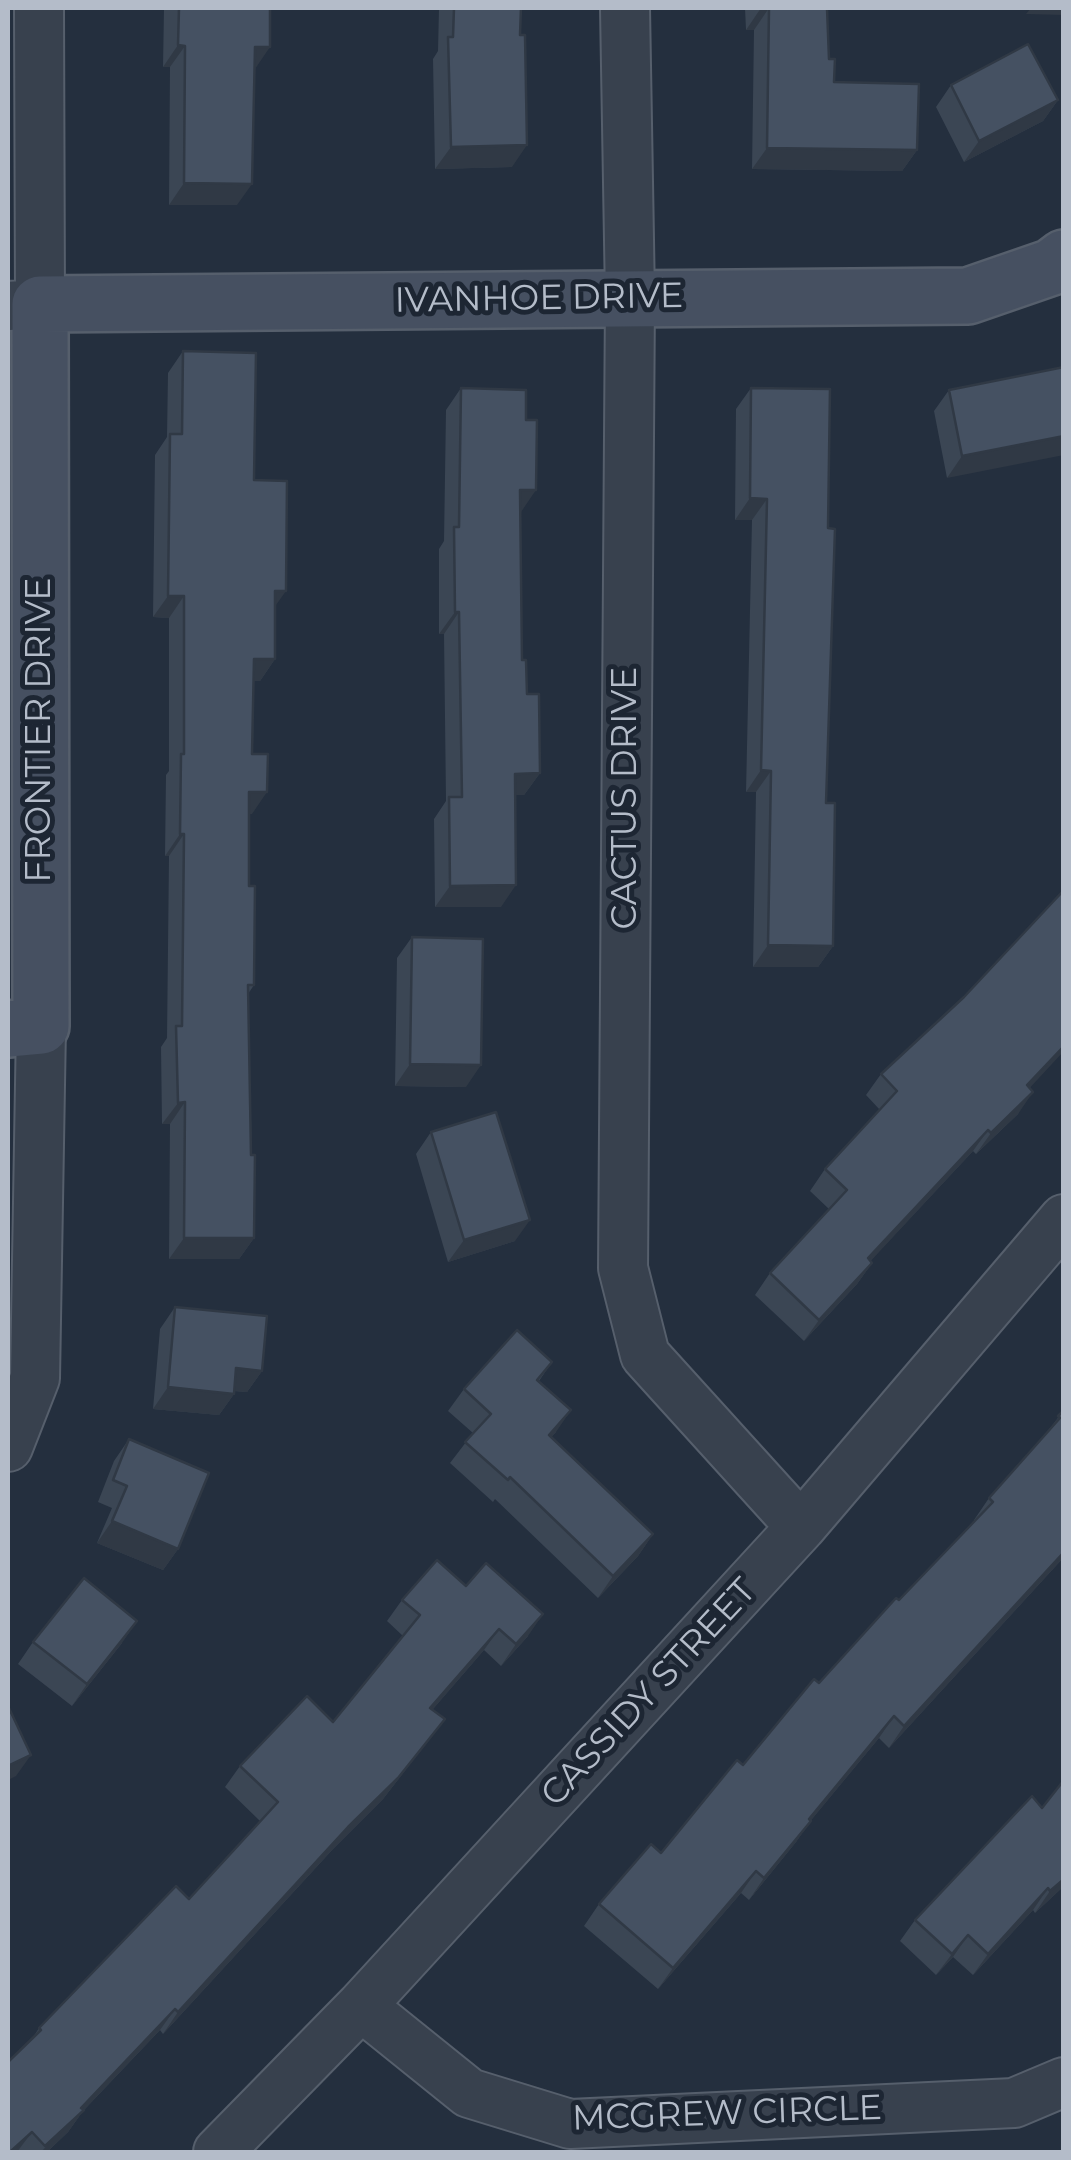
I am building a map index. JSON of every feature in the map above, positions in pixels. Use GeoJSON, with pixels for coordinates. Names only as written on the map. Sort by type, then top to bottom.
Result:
{"type":"FeatureCollection","features":[{"type":"Feature","properties":{"kind":"street","name":"FRONTIER DRIVE"},"geometry":{"type":"LineString","coordinates":[[8,1447],[35,1378],[24,1027],[24,305],[39,8]]}},
{"type":"Feature","properties":{"kind":"street","name":"CACTUS DRIVE"},"geometry":{"type":"LineString","coordinates":[[625,8],[630,298],[622,1268],[646,1355],[801,1527]]}},
{"type":"Feature","properties":{"kind":"street","name":"IVANHOE DRIVE"},"geometry":{"type":"LineString","coordinates":[[24,305],[968,296],[1052,267],[1064,258]]}},
{"type":"Feature","properties":{"kind":"street","name":"CASSIDY STREET"},"geometry":{"type":"LineString","coordinates":[[218,2152],[361,2006],[801,1527],[1064,1219]]}},
{"type":"Feature","properties":{"kind":"street","name":"MCGREW CIRCLE"},"geometry":{"type":"LineString","coordinates":[[361,2006],[469,2093],[570,2124],[1014,2103],[1064,2082]]}},
{"type":"Feature","properties":{"kind":"building"},"geometry":{"type":"Polygon","coordinates":[[[179,8],[270,8],[270,47],[255,47],[252,184],[184,183],[185,46],[178,45],[179,8]]]}},
{"type":"Feature","properties":{"kind":"building"},"geometry":{"type":"Polygon","coordinates":[[[454,8],[521,8],[527,145],[451,147],[448,37],[453,37],[454,8]]]}},
{"type":"Feature","properties":{"kind":"building"},"geometry":{"type":"Polygon","coordinates":[[[769,8],[827,8],[829,59],[835,59],[834,82],[919,84],[917,150],[767,148],[769,8]]]}},
{"type":"Feature","properties":{"kind":"building"},"geometry":{"type":"Polygon","coordinates":[[[1028,44],[1058,100],[979,141],[951,85],[1028,44]]]}},
{"type":"Feature","properties":{"kind":"building"},"geometry":{"type":"Polygon","coordinates":[[[183,351],[256,353],[254,480],[287,481],[286,591],[275,591],[275,659],[254,659],[252,754],[268,754],[267,792],[249,792],[249,886],[255,886],[254,985],[248,985],[254,1238],[184,1238],[185,1102],[178,1103],[176,1026],[182,1026],[184,596],[168,596],[170,434],[182,434],[183,351]]]}},
{"type":"Feature","properties":{"kind":"building"},"geometry":{"type":"Polygon","coordinates":[[[1064,367],[1064,436],[962,456],[949,390],[1064,367]]]}},
{"type":"Feature","properties":{"kind":"building"},"geometry":{"type":"Polygon","coordinates":[[[461,388],[526,390],[526,420],[537,420],[536,490],[520,490],[522,660],[526,660],[527,694],[539,694],[540,773],[515,774],[516,885],[450,886],[449,797],[462,797],[454,527],[459,527],[461,388]]]}},
{"type":"Feature","properties":{"kind":"building"},"geometry":{"type":"Polygon","coordinates":[[[751,388],[830,389],[828,528],[835,529],[826,803],[835,803],[833,946],[768,945],[771,771],[761,770],[767,499],[750,498],[751,388]]]}},
{"type":"Feature","properties":{"kind":"building"},"geometry":{"type":"Polygon","coordinates":[[[1064,890],[1064,1046],[1027,1085],[1033,1092],[991,1133],[988,1130],[868,1258],[872,1263],[819,1320],[770,1273],[847,1190],[825,1169],[897,1091],[881,1074],[964,997],[1064,890]]]}},
{"type":"Feature","properties":{"kind":"building"},"geometry":{"type":"Polygon","coordinates":[[[412,937],[483,939],[481,1065],[410,1064],[412,937]]]}},
{"type":"Feature","properties":{"kind":"building"},"geometry":{"type":"Polygon","coordinates":[[[496,1112],[530,1220],[464,1240],[431,1132],[496,1112]]]}},
{"type":"Feature","properties":{"kind":"building"},"geometry":{"type":"Polygon","coordinates":[[[175,1307],[267,1316],[262,1371],[236,1368],[234,1394],[168,1387],[175,1307]]]}},
{"type":"Feature","properties":{"kind":"building"},"geometry":{"type":"Polygon","coordinates":[[[517,1330],[552,1362],[537,1380],[571,1410],[549,1435],[653,1534],[613,1576],[510,1477],[508,1480],[465,1442],[491,1414],[464,1389],[517,1330]]]}},
{"type":"Feature","properties":{"kind":"building"},"geometry":{"type":"Polygon","coordinates":[[[1064,1410],[1064,1552],[904,1726],[894,1716],[764,1878],[756,1871],[673,1968],[599,1904],[651,1844],[661,1853],[737,1760],[743,1765],[814,1679],[819,1683],[896,1598],[899,1600],[993,1502],[989,1498],[1064,1410]]]}},
{"type":"Feature","properties":{"kind":"building"},"geometry":{"type":"Polygon","coordinates":[[[129,1439],[209,1473],[178,1549],[112,1521],[127,1486],[113,1480],[129,1439]]]}},
{"type":"Feature","properties":{"kind":"building"},"geometry":{"type":"Polygon","coordinates":[[[437,1560],[466,1586],[486,1563],[543,1614],[516,1644],[499,1629],[430,1708],[445,1719],[398,1778],[178,2012],[175,2009],[81,2108],[84,2110],[45,2146],[32,2132],[8,2152],[8,2062],[176,1886],[189,1899],[278,1802],[240,1766],[307,1696],[333,1722],[420,1615],[402,1600],[437,1560]]]}},
{"type":"Feature","properties":{"kind":"building"},"geometry":{"type":"Polygon","coordinates":[[[84,1578],[137,1621],[87,1684],[33,1642],[84,1578]]]}},
{"type":"Feature","properties":{"kind":"building"},"geometry":{"type":"Polygon","coordinates":[[[8,1706],[31,1755],[8,1766],[8,1706]]]}},
{"type":"Feature","properties":{"kind":"building"},"geometry":{"type":"Polygon","coordinates":[[[1064,1780],[1064,1879],[1050,1891],[1048,1888],[988,1954],[968,1935],[952,1954],[915,1920],[1032,1796],[1042,1808],[1064,1780]]]}}]}
